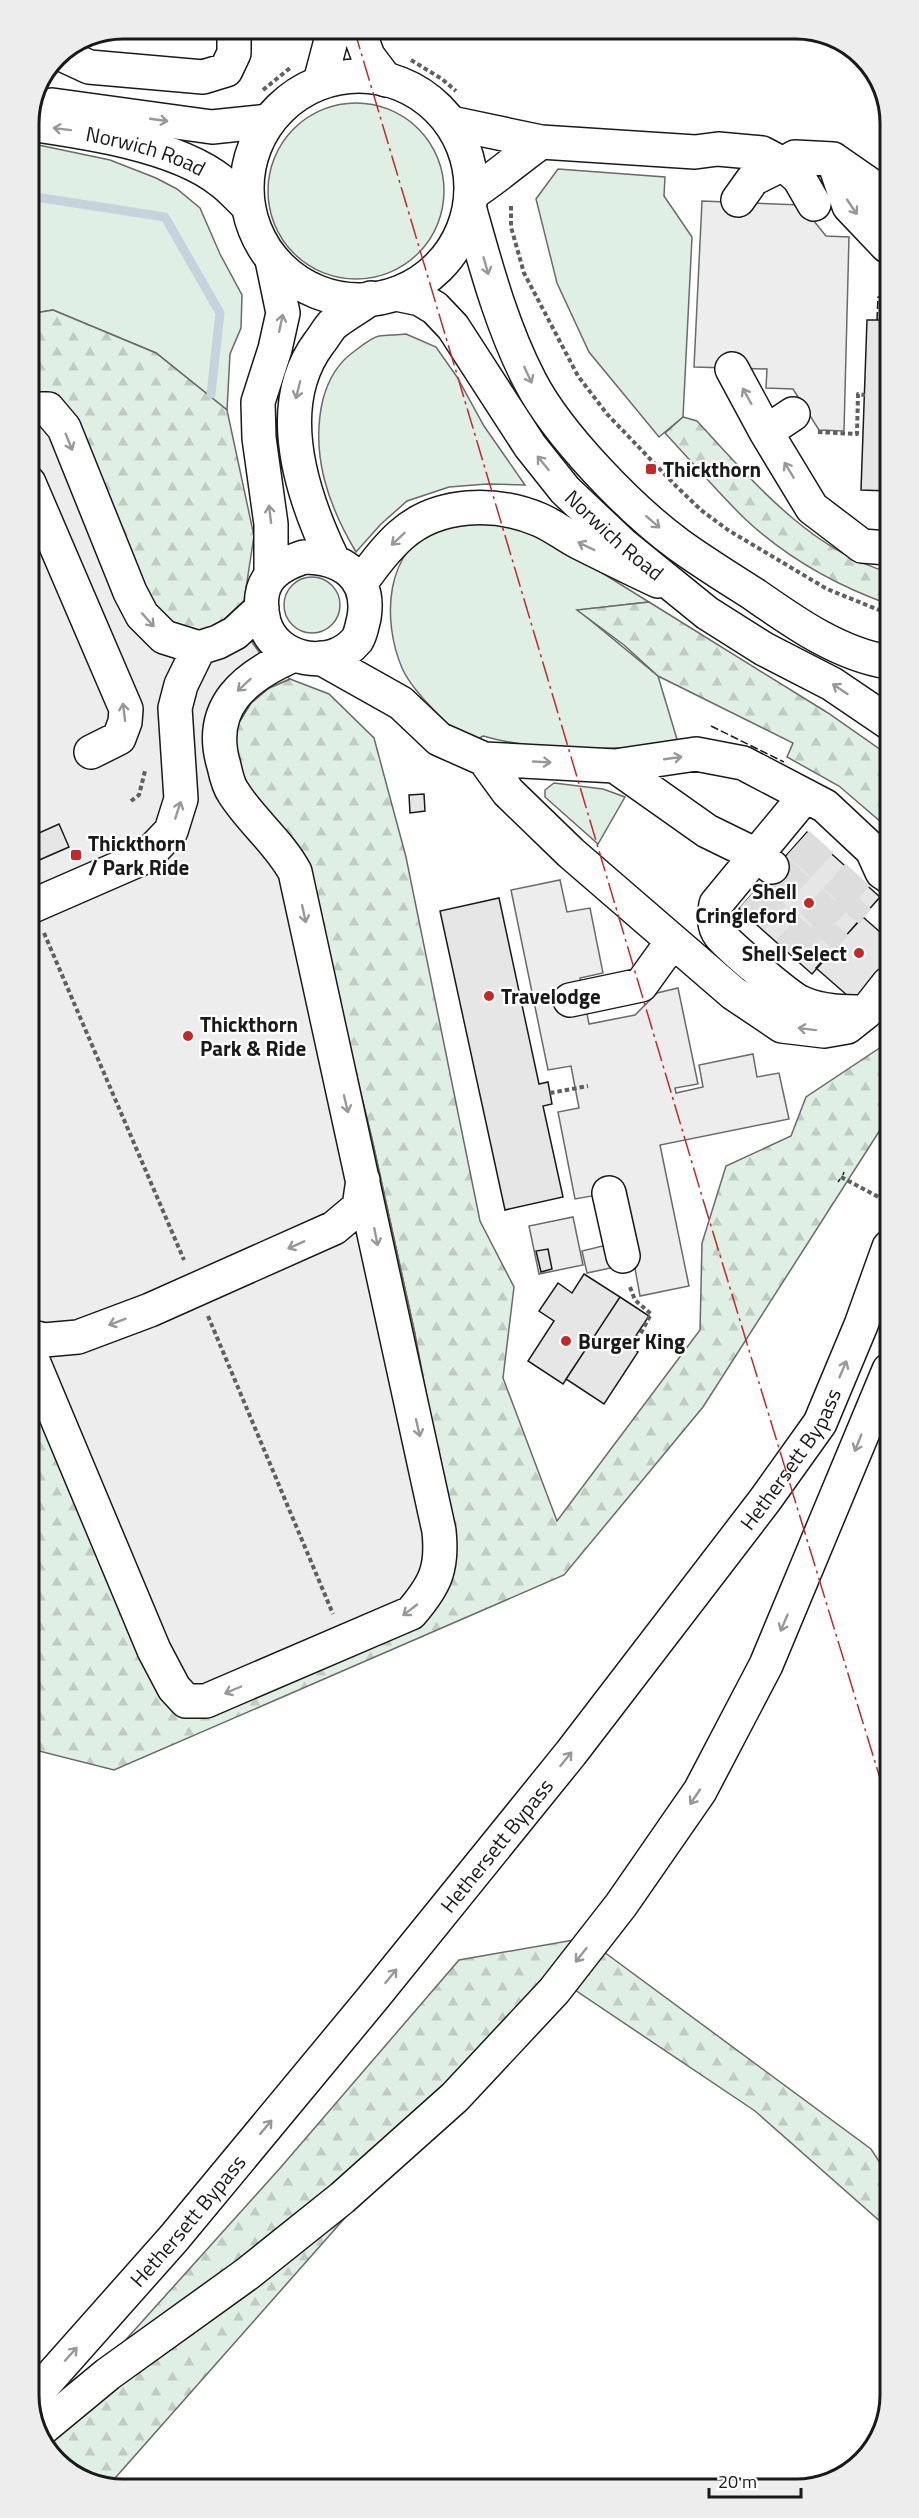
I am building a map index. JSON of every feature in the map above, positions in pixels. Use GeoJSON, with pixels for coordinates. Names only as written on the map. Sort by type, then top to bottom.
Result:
{"type":"FeatureCollection","features":[{"type":"Feature","properties":{"kind":"main road"},"geometry":{"type":"LineString","coordinates":[[70,58],[89,67],[203,77],[226,70],[234,53],[234,39]]}},
{"type":"Feature","properties":{"kind":"main road"},"geometry":{"type":"LineString","coordinates":[[320,82],[331,39]]}},
{"type":"Feature","properties":{"kind":"main road"},"geometry":{"type":"LineString","coordinates":[[362,39],[368,56],[395,69]]}},
{"type":"Feature","properties":{"kind":"main road","name":"Norwich Road"},"geometry":{"type":"LineString","coordinates":[[880,660],[848,650],[822,638],[678,544],[620,492],[566,435],[526,371],[492,289],[471,202],[467,155],[455,108],[418,93],[395,69],[320,82],[291,96],[269,121],[260,136],[250,163],[248,206],[258,236],[272,260],[297,283],[331,297],[384,296],[420,299],[435,308],[453,327],[530,446],[565,490],[622,544],[707,613],[764,649],[832,684],[880,717]]}},
{"type":"Feature","properties":{"kind":"main road","name":"Norwich Road"},"geometry":{"type":"LineString","coordinates":[[41,104],[212,127],[269,121]]}},
{"type":"Feature","properties":{"kind":"main road"},"geometry":{"type":"LineString","coordinates":[[455,108],[541,142],[695,152],[718,149],[762,153],[783,164],[799,178],[814,204]]}},
{"type":"Feature","properties":{"kind":"main road","name":"Norwich Road"},"geometry":{"type":"LineString","coordinates":[[39,125],[89,132],[149,148],[199,167],[221,181],[248,206]]}},
{"type":"Feature","properties":{"kind":"main road"},"geometry":{"type":"LineString","coordinates":[[471,202],[511,162],[541,142]]}},
{"type":"Feature","properties":{"kind":"main road"},"geometry":{"type":"LineString","coordinates":[[695,152],[723,164],[734,177],[738,200],[753,179],[795,157],[833,159],[872,186],[880,197]]}},
{"type":"Feature","properties":{"kind":"main road"},"geometry":{"type":"LineString","coordinates":[[833,159],[849,206],[880,239]]}},
{"type":"Feature","properties":{"kind":"main road","name":"Norwich Road"},"geometry":{"type":"LineString","coordinates":[[384,296],[424,282],[443,266],[458,239],[471,202]]}},
{"type":"Feature","properties":{"kind":"main road"},"geometry":{"type":"LineString","coordinates":[[271,573],[271,524],[259,438],[258,402],[275,349],[283,314],[272,260]]}},
{"type":"Feature","properties":{"kind":"main road"},"geometry":{"type":"LineString","coordinates":[[333,560],[318,528],[305,485],[294,434],[296,392],[310,355],[332,325],[384,296]]}},
{"type":"Feature","properties":{"kind":"main road"},"geometry":{"type":"LineString","coordinates":[[732,369],[790,423],[812,508],[862,546],[880,547]]}},
{"type":"Feature","properties":{"kind":"main road"},"geometry":{"type":"LineString","coordinates":[[39,409],[48,409],[64,428],[130,592],[142,615],[164,637],[199,648],[235,633],[262,608]]}},
{"type":"Feature","properties":{"kind":"main road"},"geometry":{"type":"LineString","coordinates":[[39,506],[126,709],[125,722],[119,738],[92,752]]}},
{"type":"Feature","properties":{"kind":"main road"},"geometry":{"type":"LineString","coordinates":[[360,584],[401,535],[421,520],[449,511],[504,507],[541,520],[577,542],[676,590]]}},
{"type":"Feature","properties":{"kind":"main road"},"geometry":{"type":"LineString","coordinates":[[39,1375],[154,1650],[174,1688],[186,1701],[206,1701],[411,1613],[431,1590],[441,1554],[426,1464],[295,872],[286,855],[256,823],[231,790],[221,755],[220,728],[226,708],[241,686],[269,666],[308,657],[336,654],[350,647],[359,638],[365,608],[364,594],[350,571],[333,560],[304,557],[286,562],[271,573],[264,585],[262,608],[270,637],[280,648],[308,657],[401,703]]}},
{"type":"Feature","properties":{"kind":"main road"},"geometry":{"type":"LineString","coordinates":[[363,621],[375,662],[401,703],[439,739],[484,759],[615,766],[696,754],[743,763],[800,801],[853,862],[879,878]]}},
{"type":"Feature","properties":{"kind":"main road"},"geometry":{"type":"LineString","coordinates":[[39,903],[147,856],[171,831],[181,799],[175,708],[181,685],[199,648]]}},
{"type":"Feature","properties":{"kind":"main road"},"geometry":{"type":"LineString","coordinates":[[484,759],[508,792],[570,853],[733,993],[782,1026],[824,1031],[847,1027],[866,1011],[880,994]]}},
{"type":"Feature","properties":{"kind":"main road"},"geometry":{"type":"LineString","coordinates":[[615,766],[707,831],[765,863]]}},
{"type":"Feature","properties":{"kind":"main road"},"geometry":{"type":"LineString","coordinates":[[800,801],[765,863],[716,904],[714,919],[719,934],[785,992],[802,1003],[843,1012],[866,1011]]}},
{"type":"Feature","properties":{"kind":"main road"},"geometry":{"type":"LineString","coordinates":[[707,831],[765,863]]}},
{"type":"Feature","properties":{"kind":"main road"},"geometry":{"type":"LineString","coordinates":[[570,1000],[641,985],[672,942]]}},
{"type":"Feature","properties":{"kind":"main road"},"geometry":{"type":"LineString","coordinates":[[39,1339],[78,1337],[197,1289],[334,1228],[359,1207],[363,1180]]}},
{"type":"Feature","properties":{"kind":"main road"},"geometry":{"type":"LineString","coordinates":[[609,1193],[623,1256]]}},
{"type":"Feature","properties":{"kind":"main road","name":"Hethersett Bypass"},"geometry":{"type":"LineString","coordinates":[[39,2390],[174,2238],[372,1999],[572,1753],[765,1500],[820,1423],[861,1325],[880,1272]]}},
{"type":"Feature","properties":{"kind":"main road"},"geometry":{"type":"LineString","coordinates":[[45,2426],[108,2374],[248,2274],[342,2198],[455,2097],[554,1990],[621,1905],[700,1791],[766,1665],[880,1392]]}},
{"type":"Feature","properties":{"kind":"path"},"geometry":{"type":"LineString","coordinates":[[395,69],[415,61],[442,79],[455,108]]}},
{"type":"Feature","properties":{"kind":"path"},"geometry":{"type":"LineString","coordinates":[[512,198],[511,227],[525,273],[578,376],[607,414],[701,510],[728,530],[827,590],[880,610]]}},
{"type":"Feature","properties":{"kind":"path"},"geometry":{"type":"LineString","coordinates":[[790,423],[818,432],[857,434],[858,394],[865,395]]}},
{"type":"Feature","properties":{"kind":"path"},"geometry":{"type":"LineString","coordinates":[[39,924],[197,1289],[334,1614]]}},
{"type":"Feature","properties":{"kind":"path"},"geometry":{"type":"LineString","coordinates":[[550,1093],[588,1086]]}},
{"type":"Feature","properties":{"kind":"path"},"geometry":{"type":"LineString","coordinates":[[841,1177],[880,1198]]}},
{"type":"Feature","properties":{"kind":"path"},"geometry":{"type":"LineString","coordinates":[[623,1256],[627,1279],[635,1300],[651,1314],[642,1334],[636,1342],[633,1340]]}},
{"type":"Feature","properties":{"kind":"green space"},"geometry":{"type":"Polygon","coordinates":[[[356,103],[390,110],[405,118],[418,129],[429,142],[437,157],[444,191],[437,225],[429,240],[418,253],[405,264],[390,272],[356,279],[322,272],[307,264],[294,253],[283,240],[275,225],[268,191],[275,157],[283,142],[294,129],[307,118],[322,110],[356,103]]]}},
{"type":"Feature","properties":{"kind":"green space"},"geometry":{"type":"Polygon","coordinates":[[[39,145],[110,160],[177,189],[200,208],[220,254],[242,295],[241,328],[230,354],[227,410],[156,353],[53,310],[39,312],[39,145]]]}},
{"type":"Feature","properties":{"kind":"green space"},"geometry":{"type":"Polygon","coordinates":[[[558,169],[665,177],[664,196],[692,237],[683,417],[659,437],[589,352],[557,283],[536,199],[558,169]]]}},
{"type":"Feature","properties":{"kind":"green space"},"geometry":{"type":"Polygon","coordinates":[[[53,310],[156,353],[227,410],[254,536],[244,601],[218,625],[199,632],[163,621],[39,411],[39,312],[53,310]]]}},
{"type":"Feature","properties":{"kind":"green space"},"geometry":{"type":"Polygon","coordinates":[[[406,334],[436,347],[457,377],[484,426],[525,485],[487,484],[449,487],[407,501],[381,524],[356,552],[337,516],[324,478],[319,440],[323,399],[333,374],[352,353],[376,337],[406,334]]]}},
{"type":"Feature","properties":{"kind":"green space"},"geometry":{"type":"Polygon","coordinates":[[[683,417],[697,421],[760,488],[807,530],[859,562],[880,569],[880,601],[811,568],[759,531],[713,486],[665,433],[683,417]]]}},
{"type":"Feature","properties":{"kind":"green space"},"geometry":{"type":"Polygon","coordinates":[[[489,518],[549,540],[649,602],[578,610],[658,676],[679,746],[556,748],[507,742],[483,736],[469,744],[414,688],[402,668],[392,629],[390,609],[392,588],[398,569],[407,552],[421,538],[445,526],[489,518]]]}},
{"type":"Feature","properties":{"kind":"green space"},"geometry":{"type":"Polygon","coordinates":[[[312,577],[323,579],[332,585],[338,594],[340,605],[338,616],[332,625],[323,631],[312,633],[301,631],[292,625],[286,616],[284,605],[286,594],[292,585],[301,579],[312,577]]]}},
{"type":"Feature","properties":{"kind":"green space"},"geometry":{"type":"Polygon","coordinates":[[[649,602],[828,713],[880,749],[880,821],[839,786],[787,757],[793,743],[658,676],[624,645],[577,610],[649,602]]]}},
{"type":"Feature","properties":{"kind":"green space"},"geometry":{"type":"Polygon","coordinates":[[[290,679],[329,694],[374,738],[406,857],[480,1221],[514,1287],[503,1378],[557,1521],[700,1330],[702,1243],[726,1166],[791,1136],[806,1097],[880,1048],[880,1130],[703,1407],[564,1575],[114,1770],[39,1751],[39,1389],[415,1334],[372,1139],[322,932],[270,817],[253,797],[238,771],[233,749],[238,724],[251,703],[269,688],[290,679]]]}},
{"type":"Feature","properties":{"kind":"green space"},"geometry":{"type":"Polygon","coordinates":[[[554,783],[603,789],[625,797],[598,844],[545,797],[545,790],[554,783]]]}},
{"type":"Feature","properties":{"kind":"green space"},"geometry":{"type":"Polygon","coordinates":[[[585,1938],[871,2149],[880,2163],[880,2221],[755,2111],[557,1978],[115,2478],[91,2473],[76,2465],[53,2442],[46,2428],[281,2167],[459,1960],[585,1938]]]}},
{"type":"Feature","properties":{"kind":"shaded area"},"geometry":{"type":"Polygon","coordinates":[[[702,201],[801,205],[826,236],[849,237],[844,431],[819,430],[793,389],[766,388],[767,369],[694,367],[702,201]]]}},
{"type":"Feature","properties":{"kind":"shaded area","name":"Thickthorn Park & Ride"},"geometry":{"type":"Polygon","coordinates":[[[39,411],[163,621],[199,632],[218,625],[244,601],[244,621],[248,637],[265,660],[290,679],[269,688],[251,703],[238,724],[233,749],[239,771],[253,797],[290,835],[301,857],[372,1139],[415,1334],[452,1530],[448,1584],[198,1715],[39,1407],[39,411]]]}},
{"type":"Feature","properties":{"kind":"shaded area"},"geometry":{"type":"Polygon","coordinates":[[[560,880],[567,912],[590,908],[603,973],[580,978],[589,1024],[635,1015],[657,993],[678,988],[698,1084],[675,1088],[676,1093],[703,1087],[699,1065],[753,1054],[757,1077],[779,1073],[789,1119],[660,1145],[689,1286],[640,1296],[634,1263],[587,1273],[582,1251],[607,1245],[597,1195],[575,1199],[558,1112],[579,1108],[571,1066],[548,1070],[511,890],[560,880]]]}},
{"type":"Feature","properties":{"kind":"shaded area"},"geometry":{"type":"Polygon","coordinates":[[[573,1217],[583,1265],[539,1274],[529,1226],[573,1217]]]}},
{"type":"Feature","properties":{"kind":"building"},"geometry":{"type":"Polygon","coordinates":[[[867,320],[880,320],[880,491],[861,490],[867,320]]]}},
{"type":"Feature","properties":{"kind":"building"},"geometry":{"type":"Polygon","coordinates":[[[424,794],[425,811],[410,813],[409,795],[424,794]]]}},
{"type":"Feature","properties":{"kind":"building"},"geometry":{"type":"Polygon","coordinates":[[[59,824],[69,847],[39,860],[39,833],[59,824]]]}},
{"type":"Feature","properties":{"kind":"building","name":"Shell Cringleford"},"geometry":{"type":"Polygon","coordinates":[[[807,832],[880,897],[812,974],[739,909],[807,832]]]}},
{"type":"Feature","properties":{"kind":"building","name":"Travelodge"},"geometry":{"type":"Polygon","coordinates":[[[499,898],[539,1084],[548,1082],[552,1104],[543,1106],[563,1197],[505,1210],[440,911],[499,898]]]}},
{"type":"Feature","properties":{"kind":"building","name":"Shell Select"},"geometry":{"type":"Polygon","coordinates":[[[863,917],[880,932],[880,976],[856,1003],[816,968],[863,917]]]}},
{"type":"Feature","properties":{"kind":"building"},"geometry":{"type":"Polygon","coordinates":[[[548,1249],[552,1269],[541,1272],[536,1251],[548,1249]]]}},
{"type":"Feature","properties":{"kind":"building","name":"Burger King"},"geometry":{"type":"Polygon","coordinates":[[[584,1274],[620,1297],[563,1384],[528,1361],[554,1321],[539,1311],[558,1283],[572,1293],[584,1274]]]}},
{"type":"Feature","properties":{"kind":"building"},"geometry":{"type":"Polygon","coordinates":[[[620,1297],[649,1316],[629,1346],[638,1352],[604,1404],[566,1379],[620,1297]]]}},
{"type":"Feature","properties":{"kind":"waterway"},"geometry":{"type":"LineString","coordinates":[[39,198],[165,217],[220,313],[211,394]]}},
{"type":"Feature","properties":{"kind":"tunnel"},"geometry":{"type":"LineString","coordinates":[[798,843],[859,898],[868,887]]}},
{"type":"Feature","properties":{"kind":"tunnel"},"geometry":{"type":"LineString","coordinates":[[775,868],[836,924],[859,898]]}},
{"type":"Feature","properties":{"kind":"tunnel"},"geometry":{"type":"LineString","coordinates":[[751,895],[812,951],[836,924]]}},
{"type":"Feature","properties":{"kind":"fence"},"geometry":{"type":"LineString","coordinates":[[877,320],[878,297],[880,297]]}},
{"type":"Feature","properties":{"kind":"fence"},"geometry":{"type":"LineString","coordinates":[[711,726],[784,762]]}},
{"type":"Feature","properties":{"kind":"power"},"geometry":{"type":"LineString","coordinates":[[357,39],[704,1203],[880,1778]]}},
{"type":"Feature","properties":{"kind":"place","name":"Thickthorn"},"geometry":{"type":"Point","coordinates":[651,469]}},
{"type":"Feature","properties":{"kind":"place","name":"Thickthorn / Park Ride"},"geometry":{"type":"Point","coordinates":[76,855]}},
{"type":"Feature","properties":{"kind":"place","name":"Shell Cringleford"},"geometry":{"type":"Point","coordinates":[809,903]}},
{"type":"Feature","properties":{"kind":"place","name":"Shell Select"},"geometry":{"type":"Point","coordinates":[859,953]}},
{"type":"Feature","properties":{"kind":"place","name":"Travelodge"},"geometry":{"type":"Point","coordinates":[489,996]}},
{"type":"Feature","properties":{"kind":"place","name":"Thickthorn Park & Ride"},"geometry":{"type":"Point","coordinates":[188,1036]}},
{"type":"Feature","properties":{"kind":"place","name":"Burger King"},"geometry":{"type":"Point","coordinates":[566,1341]}}]}
